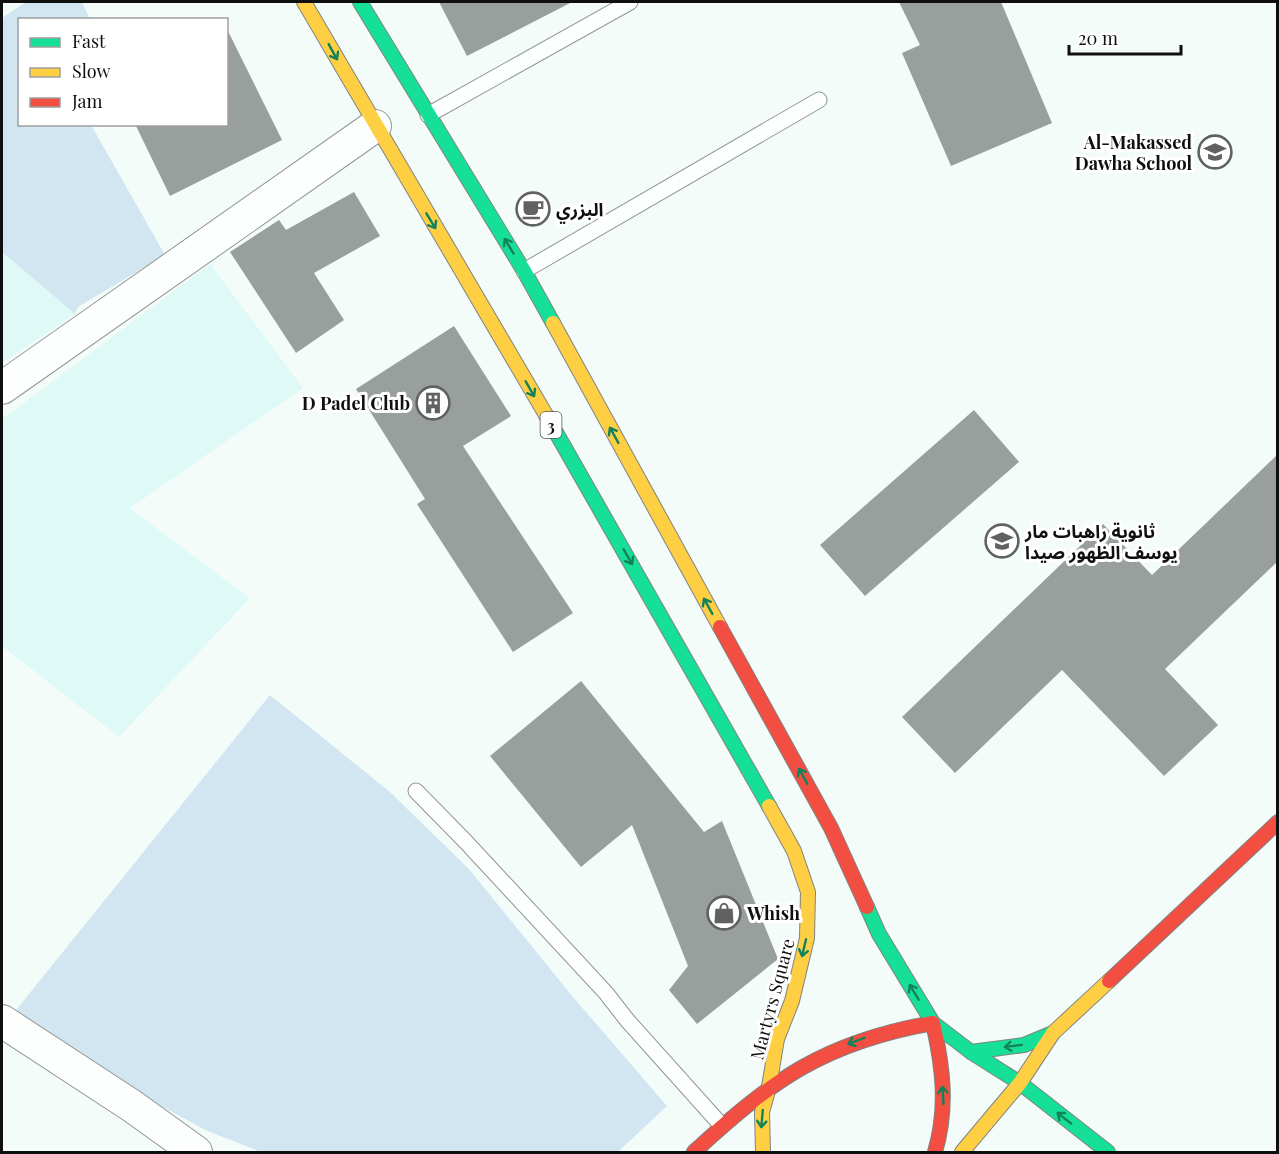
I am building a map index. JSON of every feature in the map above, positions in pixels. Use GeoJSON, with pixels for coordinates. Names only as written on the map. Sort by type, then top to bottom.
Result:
{"type":"FeatureCollection","features":[{"type":"Feature","properties":{"kind":"main road","name":"3"},"geometry":{"type":"LineString","coordinates":[[304,2],[375,126]]}},
{"type":"Feature","properties":{"kind":"main road"},"geometry":{"type":"LineString","coordinates":[[360,2],[524,270],[831,828],[879,934],[933,1023],[943,1063],[944,1105],[935,1152]]}},
{"type":"Feature","properties":{"kind":"main road","name":"Martyrs Square"},"geometry":{"type":"LineString","coordinates":[[375,126],[643,583],[794,850],[808,892],[807,938],[792,1000],[777,1039],[769,1087],[762,1112],[763,1152]]}},
{"type":"Feature","properties":{"kind":"main road"},"geometry":{"type":"LineString","coordinates":[[962,1152],[1020,1083],[1053,1033],[1276,826]]}},
{"type":"Feature","properties":{"kind":"main road","name":"Martyrs Square"},"geometry":{"type":"LineString","coordinates":[[694,1152],[769,1087],[806,1063],[847,1044],[890,1031],[933,1023]]}},
{"type":"Feature","properties":{"kind":"main road"},"geometry":{"type":"LineString","coordinates":[[933,1023],[971,1052],[1020,1083],[1108,1152]]}},
{"type":"Feature","properties":{"kind":"main road"},"geometry":{"type":"LineString","coordinates":[[971,1052],[1024,1045],[1053,1033]]}},
{"type":"Feature","properties":{"kind":"street"},"geometry":{"type":"LineString","coordinates":[[2,388],[375,126]]}},
{"type":"Feature","properties":{"kind":"street"},"geometry":{"type":"LineString","coordinates":[[2,1021],[132,1106],[196,1152]]}},
{"type":"Feature","properties":{"kind":"lane"},"geometry":{"type":"LineString","coordinates":[[428,115],[630,2]]}},
{"type":"Feature","properties":{"kind":"lane"},"geometry":{"type":"LineString","coordinates":[[524,270],[819,100]]}},
{"type":"Feature","properties":{"kind":"lane"},"geometry":{"type":"LineString","coordinates":[[416,791],[606,993],[627,1020],[722,1126]]}},
{"type":"Feature","properties":{"kind":"shaded area"},"geometry":{"type":"Polygon","coordinates":[[[26,2],[82,2],[90,18],[18,18],[18,126],[92,126],[165,255],[78,307],[75,314],[2,252],[2,18],[26,2]]]}},
{"type":"Feature","properties":{"kind":"shaded area"},"geometry":{"type":"Polygon","coordinates":[[[2,252],[75,314],[2,363],[2,252]]]}},
{"type":"Feature","properties":{"kind":"shaded area"},"geometry":{"type":"Polygon","coordinates":[[[210,264],[303,388],[130,508],[250,598],[119,737],[2,646],[2,419],[210,264]]]}},
{"type":"Feature","properties":{"kind":"shaded area"},"geometry":{"type":"Polygon","coordinates":[[[270,695],[390,792],[469,869],[573,997],[667,1106],[618,1152],[261,1152],[205,1130],[134,1091],[16,1010],[270,695]]]}},
{"type":"Feature","properties":{"kind":"building"},"geometry":{"type":"Polygon","coordinates":[[[439,2],[572,2],[467,56],[439,2]]]}},
{"type":"Feature","properties":{"kind":"building"},"geometry":{"type":"Polygon","coordinates":[[[899,2],[1001,2],[1052,123],[951,166],[902,53],[920,45],[899,2]]]}},
{"type":"Feature","properties":{"kind":"building"},"geometry":{"type":"Polygon","coordinates":[[[228,31],[282,140],[170,196],[136,126],[228,126],[228,31]]]}},
{"type":"Feature","properties":{"kind":"building"},"geometry":{"type":"Polygon","coordinates":[[[354,192],[380,236],[314,273],[344,320],[296,353],[230,252],[279,220],[286,230],[354,192]]]}},
{"type":"Feature","properties":{"kind":"building"},"geometry":{"type":"Polygon","coordinates":[[[454,326],[511,416],[463,446],[573,613],[513,652],[417,504],[425,499],[356,389],[454,326]]]}},
{"type":"Feature","properties":{"kind":"building"},"geometry":{"type":"Polygon","coordinates":[[[974,410],[1019,462],[865,596],[820,545],[974,410]]]}},
{"type":"Feature","properties":{"kind":"building"},"geometry":{"type":"Polygon","coordinates":[[[1278,454],[1278,561],[1165,669],[1218,725],[1164,776],[1062,670],[955,773],[902,717],[1103,524],[1152,575],[1278,454]]]}},
{"type":"Feature","properties":{"kind":"building"},"geometry":{"type":"Polygon","coordinates":[[[581,681],[704,832],[722,821],[778,959],[697,1024],[669,990],[688,966],[632,825],[581,867],[490,756],[581,681]]]}},
{"type":"Feature","properties":{"kind":"traffic: fast"},"geometry":{"type":"LineString","coordinates":[[360,2],[524,271],[553,323]]}},
{"type":"Feature","properties":{"kind":"traffic: fast"},"geometry":{"type":"LineString","coordinates":[[546,415],[769,806]]}},
{"type":"Feature","properties":{"kind":"traffic: fast"},"geometry":{"type":"LineString","coordinates":[[867,907],[879,934],[933,1023],[971,1052],[1020,1083],[1108,1152]]}},
{"type":"Feature","properties":{"kind":"traffic: fast"},"geometry":{"type":"LineString","coordinates":[[971,1052],[1024,1045],[1053,1033]]}},
{"type":"Feature","properties":{"kind":"traffic: slow"},"geometry":{"type":"LineString","coordinates":[[304,2],[546,415]]}},
{"type":"Feature","properties":{"kind":"traffic: slow"},"geometry":{"type":"LineString","coordinates":[[553,323],[720,627]]}},
{"type":"Feature","properties":{"kind":"traffic: slow"},"geometry":{"type":"LineString","coordinates":[[763,1152],[762,1112],[769,1087],[777,1039],[792,1001],[807,938],[808,892],[794,851],[769,806]]}},
{"type":"Feature","properties":{"kind":"traffic: slow"},"geometry":{"type":"LineString","coordinates":[[962,1152],[1020,1083],[1053,1033],[1109,981]]}},
{"type":"Feature","properties":{"kind":"traffic: jam"},"geometry":{"type":"LineString","coordinates":[[720,627],[831,828],[867,907]]}},
{"type":"Feature","properties":{"kind":"traffic: jam"},"geometry":{"type":"LineString","coordinates":[[1109,981],[1278,822]]}},
{"type":"Feature","properties":{"kind":"traffic: jam"},"geometry":{"type":"LineString","coordinates":[[694,1152],[749,1104],[803,1067],[861,1041],[933,1023],[943,1088],[942,1119],[935,1152]]}},
{"type":"Feature","properties":{"kind":"place","name":"Al-Makassed Dawha School"},"geometry":{"type":"Point","coordinates":[1215,152]}},
{"type":"Feature","properties":{"kind":"place","name":"البزري"},"geometry":{"type":"Point","coordinates":[533,209]}},
{"type":"Feature","properties":{"kind":"place","name":"D Padel Club"},"geometry":{"type":"Point","coordinates":[433,403]}},
{"type":"Feature","properties":{"kind":"place","name":"ثانوية راهبات مار يوسف الظهور صيدا"},"geometry":{"type":"Point","coordinates":[1002,541]}},
{"type":"Feature","properties":{"kind":"place","name":"Whish"},"geometry":{"type":"Point","coordinates":[724,913]}}]}
